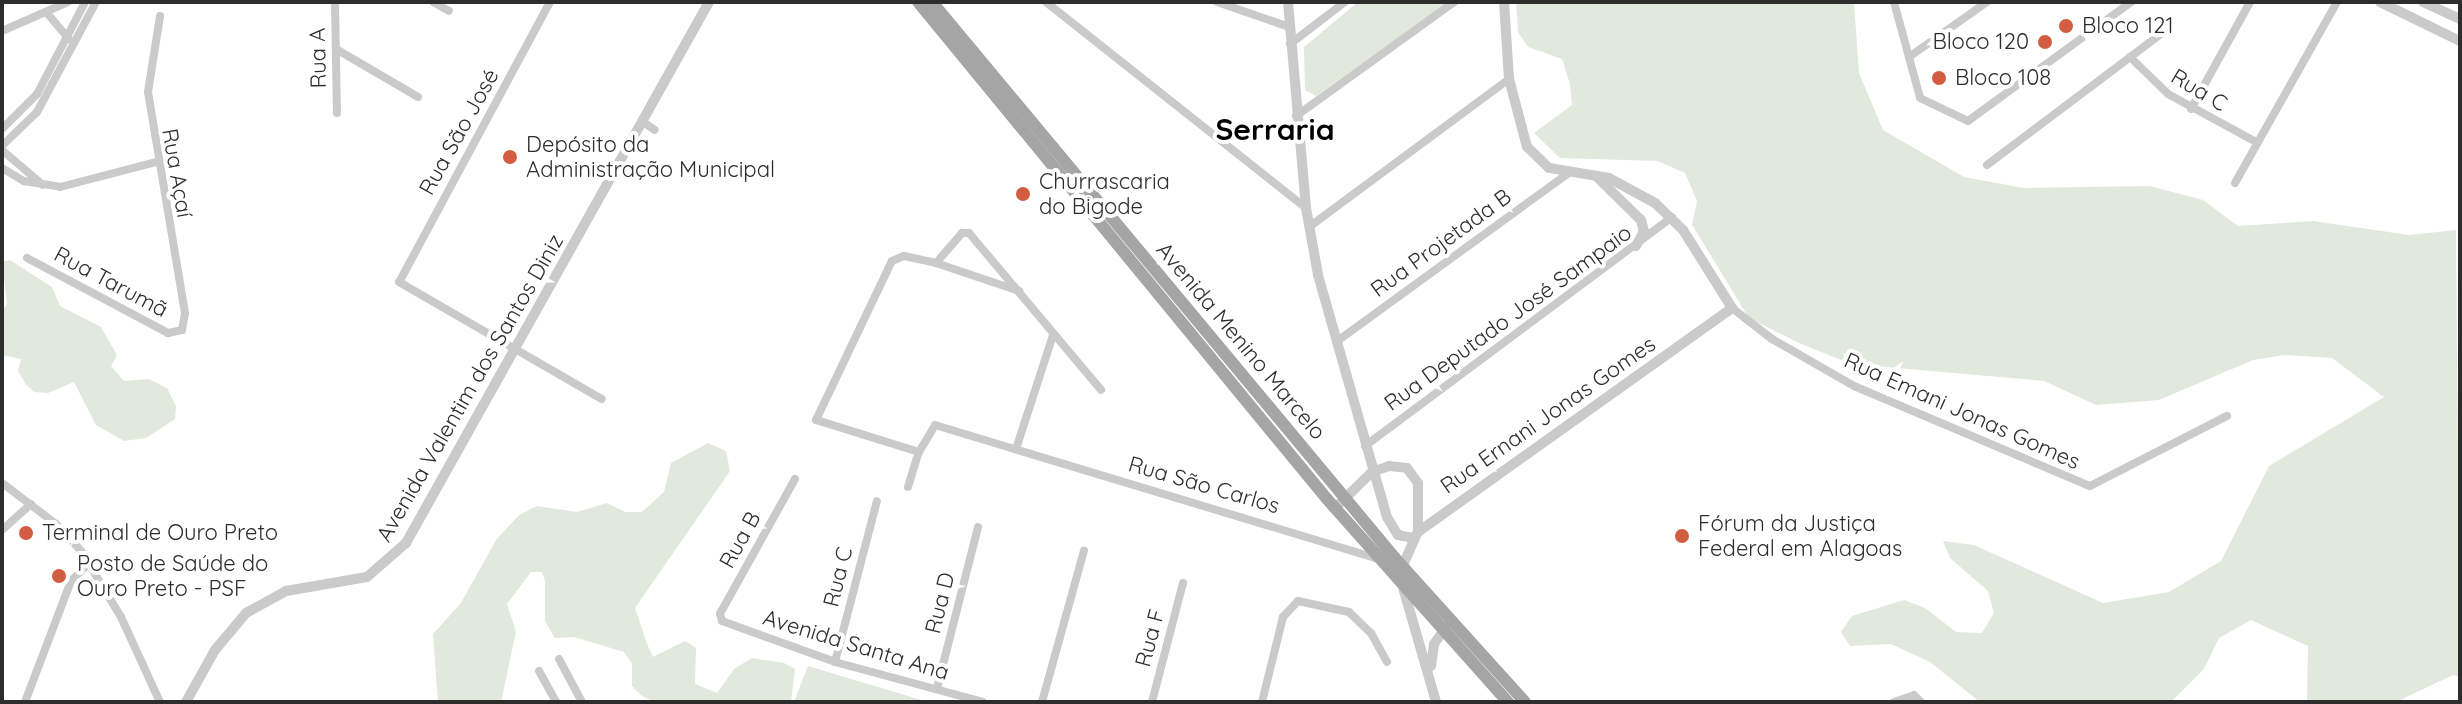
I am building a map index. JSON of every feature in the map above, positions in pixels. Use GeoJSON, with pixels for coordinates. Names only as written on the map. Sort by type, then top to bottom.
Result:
{"type":"FeatureCollection","features":[{"type":"Feature","properties":{"kind":"main road","name":"Avenida Menino Marcelo"},"geometry":{"type":"LineString","coordinates":[[918,2],[1335,508],[1401,582],[1525,702]]}},
{"type":"Feature","properties":{"kind":"main road","name":"Avenida Menino Marcelo"},"geometry":{"type":"LineString","coordinates":[[932,2],[1403,565],[1508,702]]}},
{"type":"Feature","properties":{"kind":"street"},"geometry":{"type":"LineString","coordinates":[[2,31],[68,2]]}},
{"type":"Feature","properties":{"kind":"street"},"geometry":{"type":"LineString","coordinates":[[44,186],[3,148],[37,112],[71,41],[85,2]]}},
{"type":"Feature","properties":{"kind":"street"},"geometry":{"type":"LineString","coordinates":[[2,129],[24,111],[96,2]]}},
{"type":"Feature","properties":{"kind":"street","name":"Rua A"},"geometry":{"type":"LineString","coordinates":[[335,2],[337,113]]}},
{"type":"Feature","properties":{"kind":"street"},"geometry":{"type":"LineString","coordinates":[[433,2],[449,11]]}},
{"type":"Feature","properties":{"kind":"street","name":"Rua São José"},"geometry":{"type":"LineString","coordinates":[[517,349],[403,288],[399,280],[550,2]]}},
{"type":"Feature","properties":{"kind":"street","name":"Avenida Valentim dos Santos Diniz"},"geometry":{"type":"LineString","coordinates":[[188,701],[226,634],[258,605],[286,591],[367,577],[390,562],[517,349],[567,250],[709,2]]}},
{"type":"Feature","properties":{"kind":"street"},"geometry":{"type":"LineString","coordinates":[[1046,2],[1306,208]]}},
{"type":"Feature","properties":{"kind":"street"},"geometry":{"type":"LineString","coordinates":[[1217,2],[1289,27]]}},
{"type":"Feature","properties":{"kind":"street"},"geometry":{"type":"LineString","coordinates":[[1288,2],[1306,208],[1336,342],[1364,447],[1391,528],[1416,535]]}},
{"type":"Feature","properties":{"kind":"street"},"geometry":{"type":"LineString","coordinates":[[1290,44],[1345,2]]}},
{"type":"Feature","properties":{"kind":"street"},"geometry":{"type":"LineString","coordinates":[[1296,116],[1454,2]]}},
{"type":"Feature","properties":{"kind":"street"},"geometry":{"type":"LineString","coordinates":[[1894,2],[1923,101],[1962,120],[1976,120],[2131,2]]}},
{"type":"Feature","properties":{"kind":"street"},"geometry":{"type":"LineString","coordinates":[[1909,57],[1987,2]]}},
{"type":"Feature","properties":{"kind":"street"},"geometry":{"type":"LineString","coordinates":[[2191,109],[2250,2]]}},
{"type":"Feature","properties":{"kind":"street"},"geometry":{"type":"LineString","coordinates":[[2235,183],[2337,2]]}},
{"type":"Feature","properties":{"kind":"street"},"geometry":{"type":"LineString","coordinates":[[2380,2],[2460,41]]}},
{"type":"Feature","properties":{"kind":"street"},"geometry":{"type":"LineString","coordinates":[[2423,2],[2460,19]]}},
{"type":"Feature","properties":{"kind":"street"},"geometry":{"type":"LineString","coordinates":[[1502,4],[1509,79],[1527,147],[1549,168],[1567,174],[1594,175],[1642,193],[1672,217],[1732,308]]}},
{"type":"Feature","properties":{"kind":"street"},"geometry":{"type":"LineString","coordinates":[[47,13],[71,41]]}},
{"type":"Feature","properties":{"kind":"street","name":"Rua Açaí"},"geometry":{"type":"LineString","coordinates":[[160,16],[148,92],[156,162],[185,318],[178,333]]}},
{"type":"Feature","properties":{"kind":"street"},"geometry":{"type":"LineString","coordinates":[[1987,165],[2165,31]]}},
{"type":"Feature","properties":{"kind":"street"},"geometry":{"type":"LineString","coordinates":[[336,49],[418,97]]}},
{"type":"Feature","properties":{"kind":"street","name":"Rua C"},"geometry":{"type":"LineString","coordinates":[[2130,57],[2154,84],[2191,109],[2258,143]]}},
{"type":"Feature","properties":{"kind":"street"},"geometry":{"type":"LineString","coordinates":[[1309,227],[1509,79]]}},
{"type":"Feature","properties":{"kind":"street"},"geometry":{"type":"LineString","coordinates":[[643,122],[655,130]]}},
{"type":"Feature","properties":{"kind":"street"},"geometry":{"type":"LineString","coordinates":[[2,168],[44,186],[85,182],[156,162]]}},
{"type":"Feature","properties":{"kind":"street","name":"Rua Projetada B"},"geometry":{"type":"LineString","coordinates":[[1336,342],[1567,174]]}},
{"type":"Feature","properties":{"kind":"street"},"geometry":{"type":"LineString","coordinates":[[1594,175],[1641,220],[1644,231],[1636,246]]}},
{"type":"Feature","properties":{"kind":"street","name":"Rua Deputado José Sampaio"},"geometry":{"type":"LineString","coordinates":[[1364,447],[1672,217]]}},
{"type":"Feature","properties":{"kind":"street"},"geometry":{"type":"LineString","coordinates":[[936,263],[966,232],[1101,390]]}},
{"type":"Feature","properties":{"kind":"street"},"geometry":{"type":"LineString","coordinates":[[908,487],[919,452],[816,420],[892,261],[904,256],[936,263],[1019,291]]}},
{"type":"Feature","properties":{"kind":"street","name":"Rua Tarumã"},"geometry":{"type":"LineString","coordinates":[[27,258],[168,333],[178,333]]}},
{"type":"Feature","properties":{"kind":"street","name":"Rua Emani Jonas Gomes"},"geometry":{"type":"LineString","coordinates":[[1732,308],[1772,339],[1854,386],[2090,486],[2106,482],[2227,416]]}},
{"type":"Feature","properties":{"kind":"street","name":"Rua Ernani Jonas Gomes"},"geometry":{"type":"LineString","coordinates":[[1416,535],[1732,308]]}},
{"type":"Feature","properties":{"kind":"street"},"geometry":{"type":"LineString","coordinates":[[1016,449],[1053,335]]}},
{"type":"Feature","properties":{"kind":"street"},"geometry":{"type":"LineString","coordinates":[[517,349],[602,399]]}},
{"type":"Feature","properties":{"kind":"street","name":"Rua São Carlos"},"geometry":{"type":"LineString","coordinates":[[919,452],[931,425],[1380,559]]}},
{"type":"Feature","properties":{"kind":"street"},"geometry":{"type":"LineString","coordinates":[[1335,508],[1372,472],[1389,466],[1412,473],[1418,483],[1416,535],[1403,565]]}},
{"type":"Feature","properties":{"kind":"street","name":"Rua B"},"geometry":{"type":"LineString","coordinates":[[720,619],[795,479]]}},
{"type":"Feature","properties":{"kind":"street"},"geometry":{"type":"LineString","coordinates":[[2,483],[31,504],[89,563],[121,617],[160,702]]}},
{"type":"Feature","properties":{"kind":"street","name":"Rua C"},"geometry":{"type":"LineString","coordinates":[[835,662],[877,501]]}},
{"type":"Feature","properties":{"kind":"street"},"geometry":{"type":"LineString","coordinates":[[2,530],[31,504]]}},
{"type":"Feature","properties":{"kind":"street","name":"Rua D"},"geometry":{"type":"LineString","coordinates":[[937,688],[978,527]]}},
{"type":"Feature","properties":{"kind":"street"},"geometry":{"type":"LineString","coordinates":[[1042,702],[1084,551]]}},
{"type":"Feature","properties":{"kind":"street"},"geometry":{"type":"LineString","coordinates":[[25,702],[71,581],[89,563]]}},
{"type":"Feature","properties":{"kind":"street"},"geometry":{"type":"LineString","coordinates":[[1401,582],[1439,702]]}},
{"type":"Feature","properties":{"kind":"street","name":"Rua F"},"geometry":{"type":"LineString","coordinates":[[1152,702],[1183,583]]}},
{"type":"Feature","properties":{"kind":"street"},"geometry":{"type":"LineString","coordinates":[[1262,702],[1283,617],[1298,601],[1349,612],[1371,633],[1387,662]]}},
{"type":"Feature","properties":{"kind":"street","name":"Avenida Santa Ana"},"geometry":{"type":"LineString","coordinates":[[720,619],[835,662],[983,702]]}},
{"type":"Feature","properties":{"kind":"street"},"geometry":{"type":"LineString","coordinates":[[1439,702],[1428,658],[1447,626]]}},
{"type":"Feature","properties":{"kind":"street"},"geometry":{"type":"LineString","coordinates":[[559,659],[582,702]]}},
{"type":"Feature","properties":{"kind":"street"},"geometry":{"type":"LineString","coordinates":[[539,671],[556,702]]}},
{"type":"Feature","properties":{"kind":"street"},"geometry":{"type":"LineString","coordinates":[[1894,702],[1914,695],[1921,702]]}},
{"type":"Feature","properties":{"kind":"shaded area"},"geometry":{"type":"Polygon","coordinates":[[[1358,2],[1449,2],[1316,96],[1305,90],[1304,47],[1358,2]]]}},
{"type":"Feature","properties":{"kind":"shaded area"},"geometry":{"type":"Polygon","coordinates":[[[1516,2],[1854,2],[1859,73],[1883,130],[1964,177],[2024,188],[2150,186],[2203,200],[2238,226],[2313,221],[2409,235],[2456,230],[2460,677],[2453,675],[2396,702],[2307,702],[2308,646],[2251,620],[2219,638],[2204,669],[2171,702],[1980,702],[1930,662],[1891,644],[1850,646],[1841,632],[1852,616],[1904,600],[1925,608],[1956,632],[1982,633],[1994,613],[1988,591],[1950,558],[1943,541],[1974,545],[2103,603],[2169,592],[2221,561],[2269,466],[2384,397],[2332,358],[2285,355],[2253,360],[2159,400],[2096,405],[2044,381],[1851,364],[1799,343],[1749,318],[1692,225],[1697,201],[1685,173],[1658,161],[1560,158],[1534,133],[1572,105],[1570,84],[1562,59],[1528,47],[1518,32],[1516,2]]]}},
{"type":"Feature","properties":{"kind":"shaded area"},"geometry":{"type":"Polygon","coordinates":[[[10,260],[52,287],[60,306],[101,327],[117,355],[111,366],[124,381],[149,379],[167,388],[176,406],[175,419],[146,438],[124,441],[96,425],[74,382],[48,393],[34,392],[18,371],[21,359],[2,355],[2,311],[7,304],[2,262],[10,260]]]}},
{"type":"Feature","properties":{"kind":"shaded area"},"geometry":{"type":"Polygon","coordinates":[[[708,443],[726,451],[730,471],[635,608],[653,657],[685,641],[696,648],[695,684],[717,693],[734,669],[752,658],[784,663],[795,669],[791,702],[655,702],[642,696],[632,686],[632,664],[624,652],[574,637],[555,638],[545,621],[545,581],[542,572],[531,572],[507,604],[516,632],[501,702],[438,702],[433,634],[461,603],[496,540],[519,515],[537,506],[577,512],[607,503],[625,512],[642,512],[664,492],[671,463],[708,443]]]}},
{"type":"Feature","properties":{"kind":"shaded area"},"geometry":{"type":"Polygon","coordinates":[[[808,666],[928,702],[794,702],[808,666]]]}},
{"type":"Feature","properties":{"kind":"place","name":"Bloco 121"},"geometry":{"type":"Point","coordinates":[2066,26]}},
{"type":"Feature","properties":{"kind":"place","name":"Bloco 120"},"geometry":{"type":"Point","coordinates":[2045,42]}},
{"type":"Feature","properties":{"kind":"place","name":"Bloco 108"},"geometry":{"type":"Point","coordinates":[1939,78]}},
{"type":"Feature","properties":{"kind":"place","name":"Depósito da Administração Municipal"},"geometry":{"type":"Point","coordinates":[510,157]}},
{"type":"Feature","properties":{"kind":"place","name":"Churrascaria do Bigode"},"geometry":{"type":"Point","coordinates":[1023,194]}},
{"type":"Feature","properties":{"kind":"place","name":"Terminal de Ouro Preto"},"geometry":{"type":"Point","coordinates":[26,533]}},
{"type":"Feature","properties":{"kind":"place","name":"Fórum da Justiça Federal em Alagoas"},"geometry":{"type":"Point","coordinates":[1682,536]}},
{"type":"Feature","properties":{"kind":"place","name":"Posto de Saúde do Ouro Preto - PSF"},"geometry":{"type":"Point","coordinates":[59,576]}},
{"type":"Feature","properties":{"kind":"district","name":"Serraria"},"geometry":{"type":"Point","coordinates":[1275,129]}}]}
